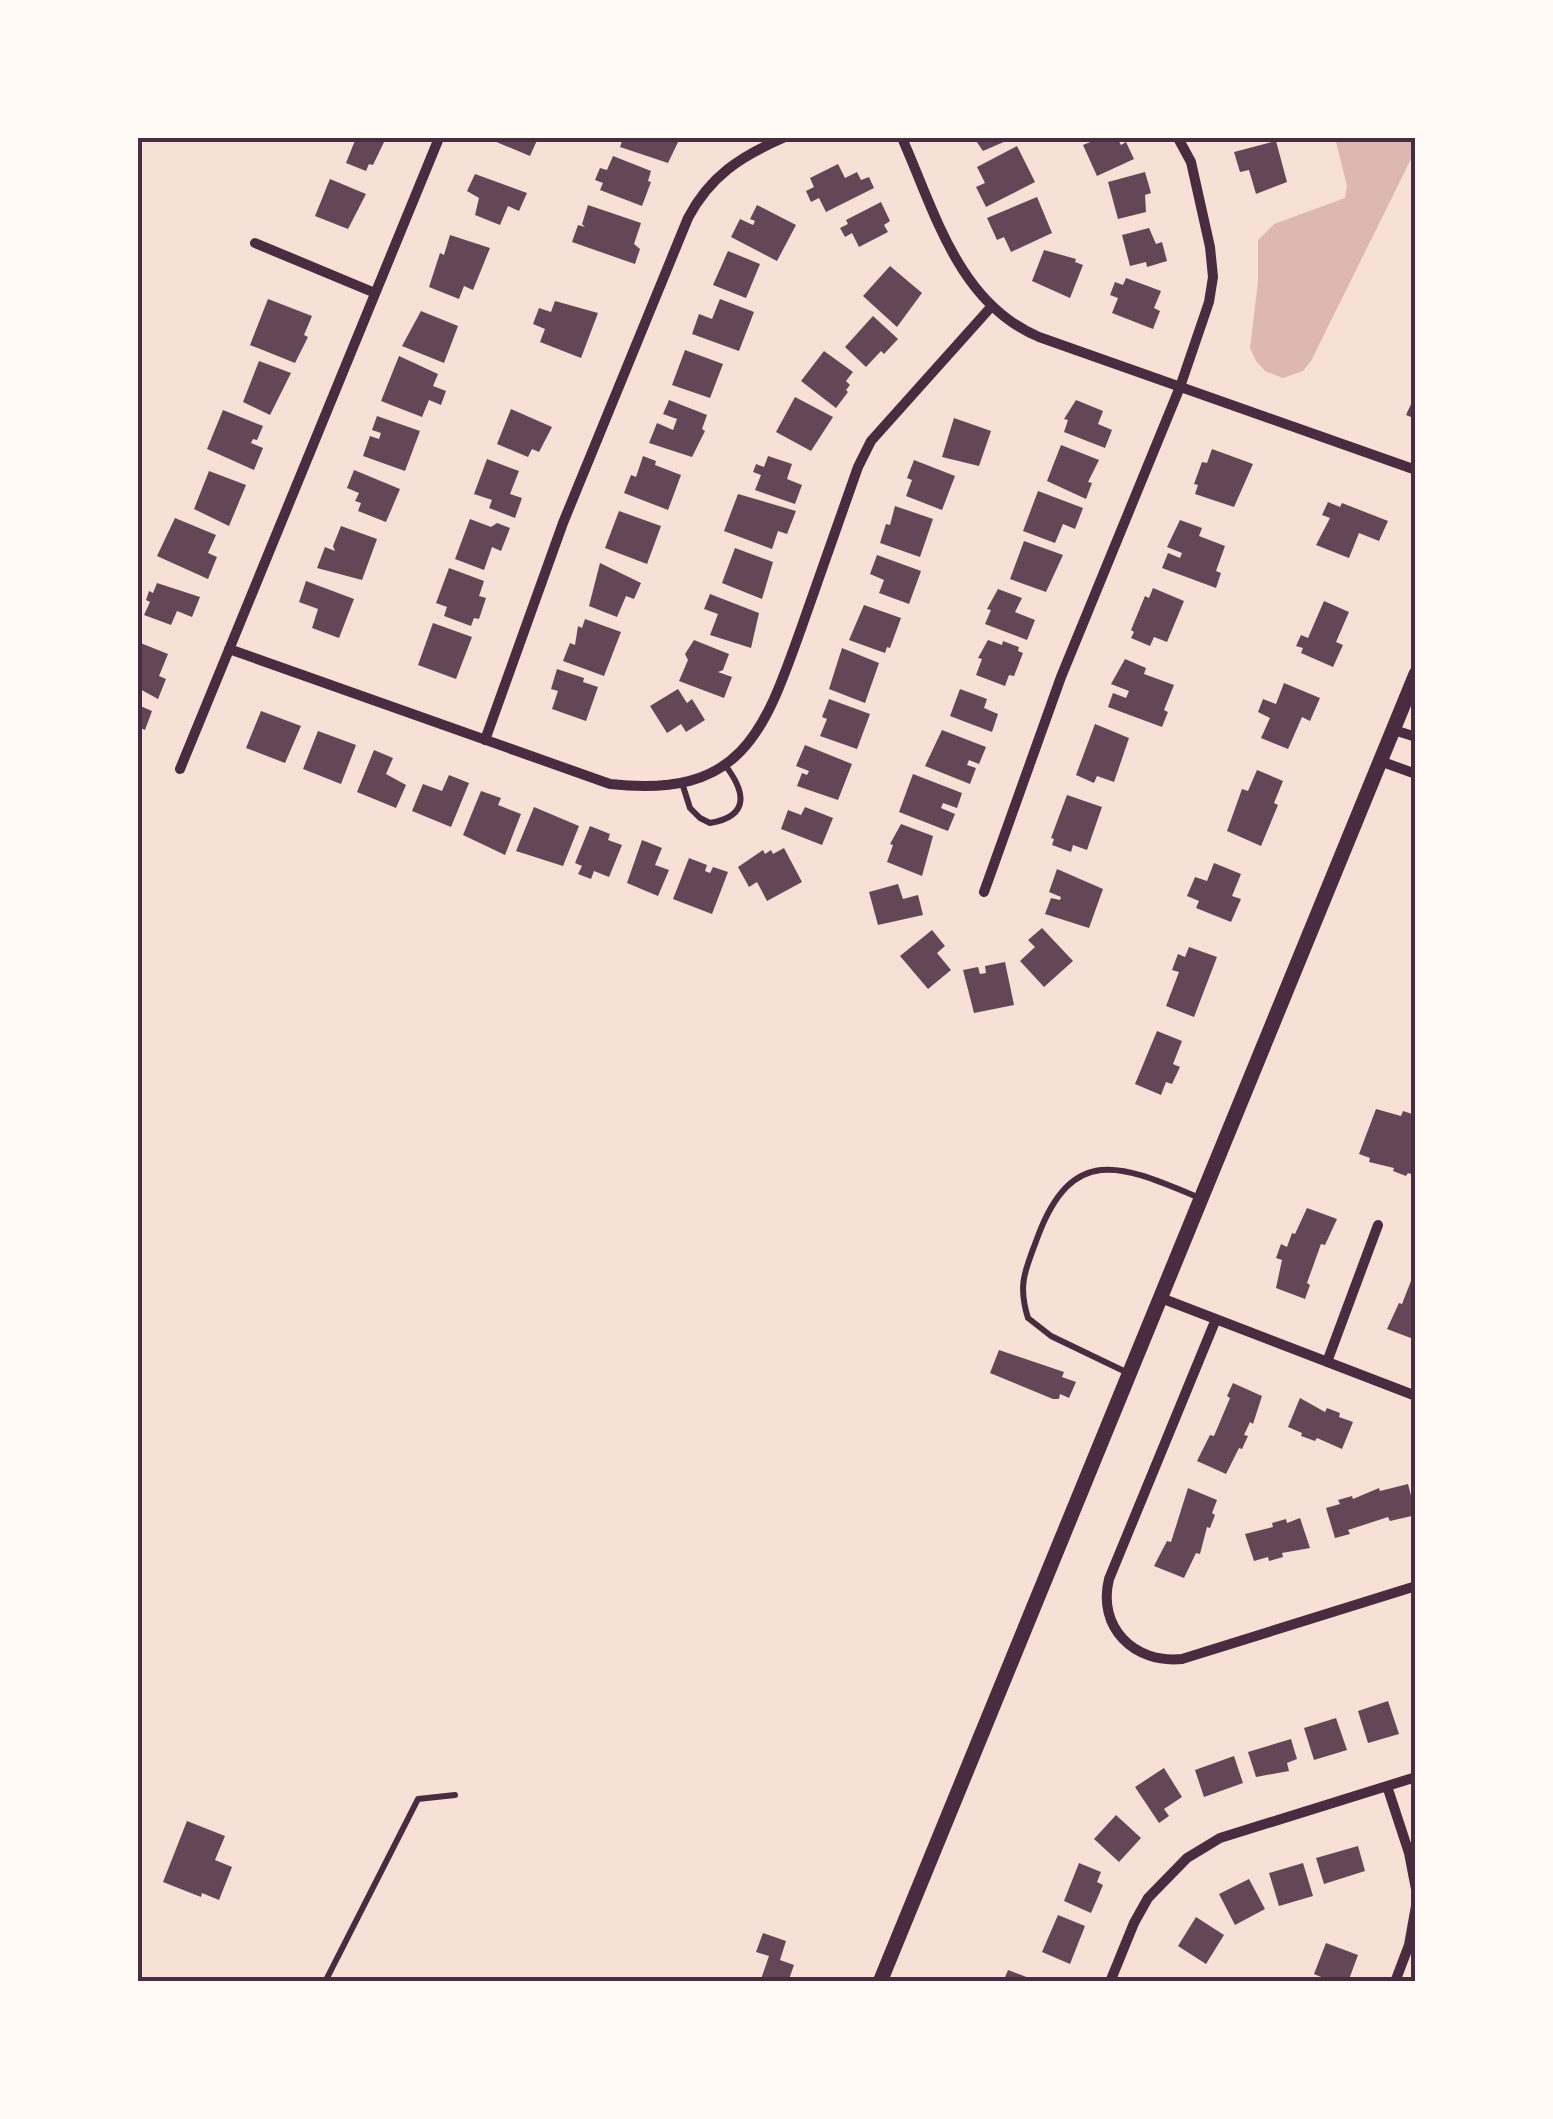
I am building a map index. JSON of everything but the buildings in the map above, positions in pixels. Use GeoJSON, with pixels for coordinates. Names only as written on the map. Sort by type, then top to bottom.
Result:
{"type":"FeatureCollection","features":[{"type":"Feature","properties":{"kind":"street"},"geometry":{"type":"LineString","coordinates":[[180,769],[439,138]]}},
{"type":"Feature","properties":{"kind":"street"},"geometry":{"type":"LineString","coordinates":[[484,740],[562,523],[688,218],[700,196],[725,169],[741,157],[783,138]]}},
{"type":"Feature","properties":{"kind":"street"},"geometry":{"type":"LineString","coordinates":[[902,138],[960,268],[991,308],[1010,324],[1038,338],[1416,470]]}},
{"type":"Feature","properties":{"kind":"street"},"geometry":{"type":"LineString","coordinates":[[984,892],[1061,678],[1180,388],[1206,311],[1213,277],[1210,247],[1196,180],[1178,138]]}},
{"type":"Feature","properties":{"kind":"street"},"geometry":{"type":"LineString","coordinates":[[255,243],[375,293]]}},
{"type":"Feature","properties":{"kind":"street"},"geometry":{"type":"LineString","coordinates":[[229,649],[610,784],[644,789],[682,783],[724,764],[753,738],[773,705],[867,448],[880,428],[991,308]]}},
{"type":"Feature","properties":{"kind":"street"},"geometry":{"type":"LineString","coordinates":[[880,1982],[1416,674]]}},
{"type":"Feature","properties":{"kind":"street"},"geometry":{"type":"LineString","coordinates":[[1394,730],[1416,738]]}},
{"type":"Feature","properties":{"kind":"street"},"geometry":{"type":"LineString","coordinates":[[1380,761],[1416,774]]}},
{"type":"Feature","properties":{"kind":"street"},"geometry":{"type":"LineString","coordinates":[[1327,1362],[1378,1225]]}},
{"type":"Feature","properties":{"kind":"street"},"geometry":{"type":"LineString","coordinates":[[1161,1298],[1416,1396]]}},
{"type":"Feature","properties":{"kind":"street"},"geometry":{"type":"LineString","coordinates":[[1216,1319],[1110,1579],[1106,1603],[1110,1617],[1128,1644],[1150,1657],[1182,1659],[1416,1586]]}},
{"type":"Feature","properties":{"kind":"street"},"geometry":{"type":"LineString","coordinates":[[1110,1982],[1148,1898],[1187,1858],[1220,1838],[1416,1777]]}},
{"type":"Feature","properties":{"kind":"street"},"geometry":{"type":"LineString","coordinates":[[1387,1786],[1409,1852],[1416,1889]]}},
{"type":"Feature","properties":{"kind":"street"},"geometry":{"type":"LineString","coordinates":[[1394,1982],[1408,1945],[1416,1906]]}},
{"type":"Feature","properties":{"kind":"lane"},"geometry":{"type":"LineString","coordinates":[[682,783],[694,812],[710,822],[721,820],[734,814],[741,799],[740,786],[724,764]]}},
{"type":"Feature","properties":{"kind":"lane"},"geometry":{"type":"LineString","coordinates":[[1130,1374],[1051,1336],[1028,1318],[1021,1282],[1045,1219],[1072,1180],[1085,1172],[1110,1169],[1141,1174],[1201,1198]]}},
{"type":"Feature","properties":{"kind":"lane"},"geometry":{"type":"LineString","coordinates":[[325,1982],[418,1799],[455,1795]]}},
{"type":"Feature","properties":{"kind":"shaded area"},"geometry":{"type":"Polygon","coordinates":[[[1335,138],[1415,138],[1415,151],[1311,361],[1303,371],[1283,378],[1265,371],[1250,348],[1258,282],[1258,240],[1274,224],[1345,198],[1347,186],[1335,138]]]}}]}
